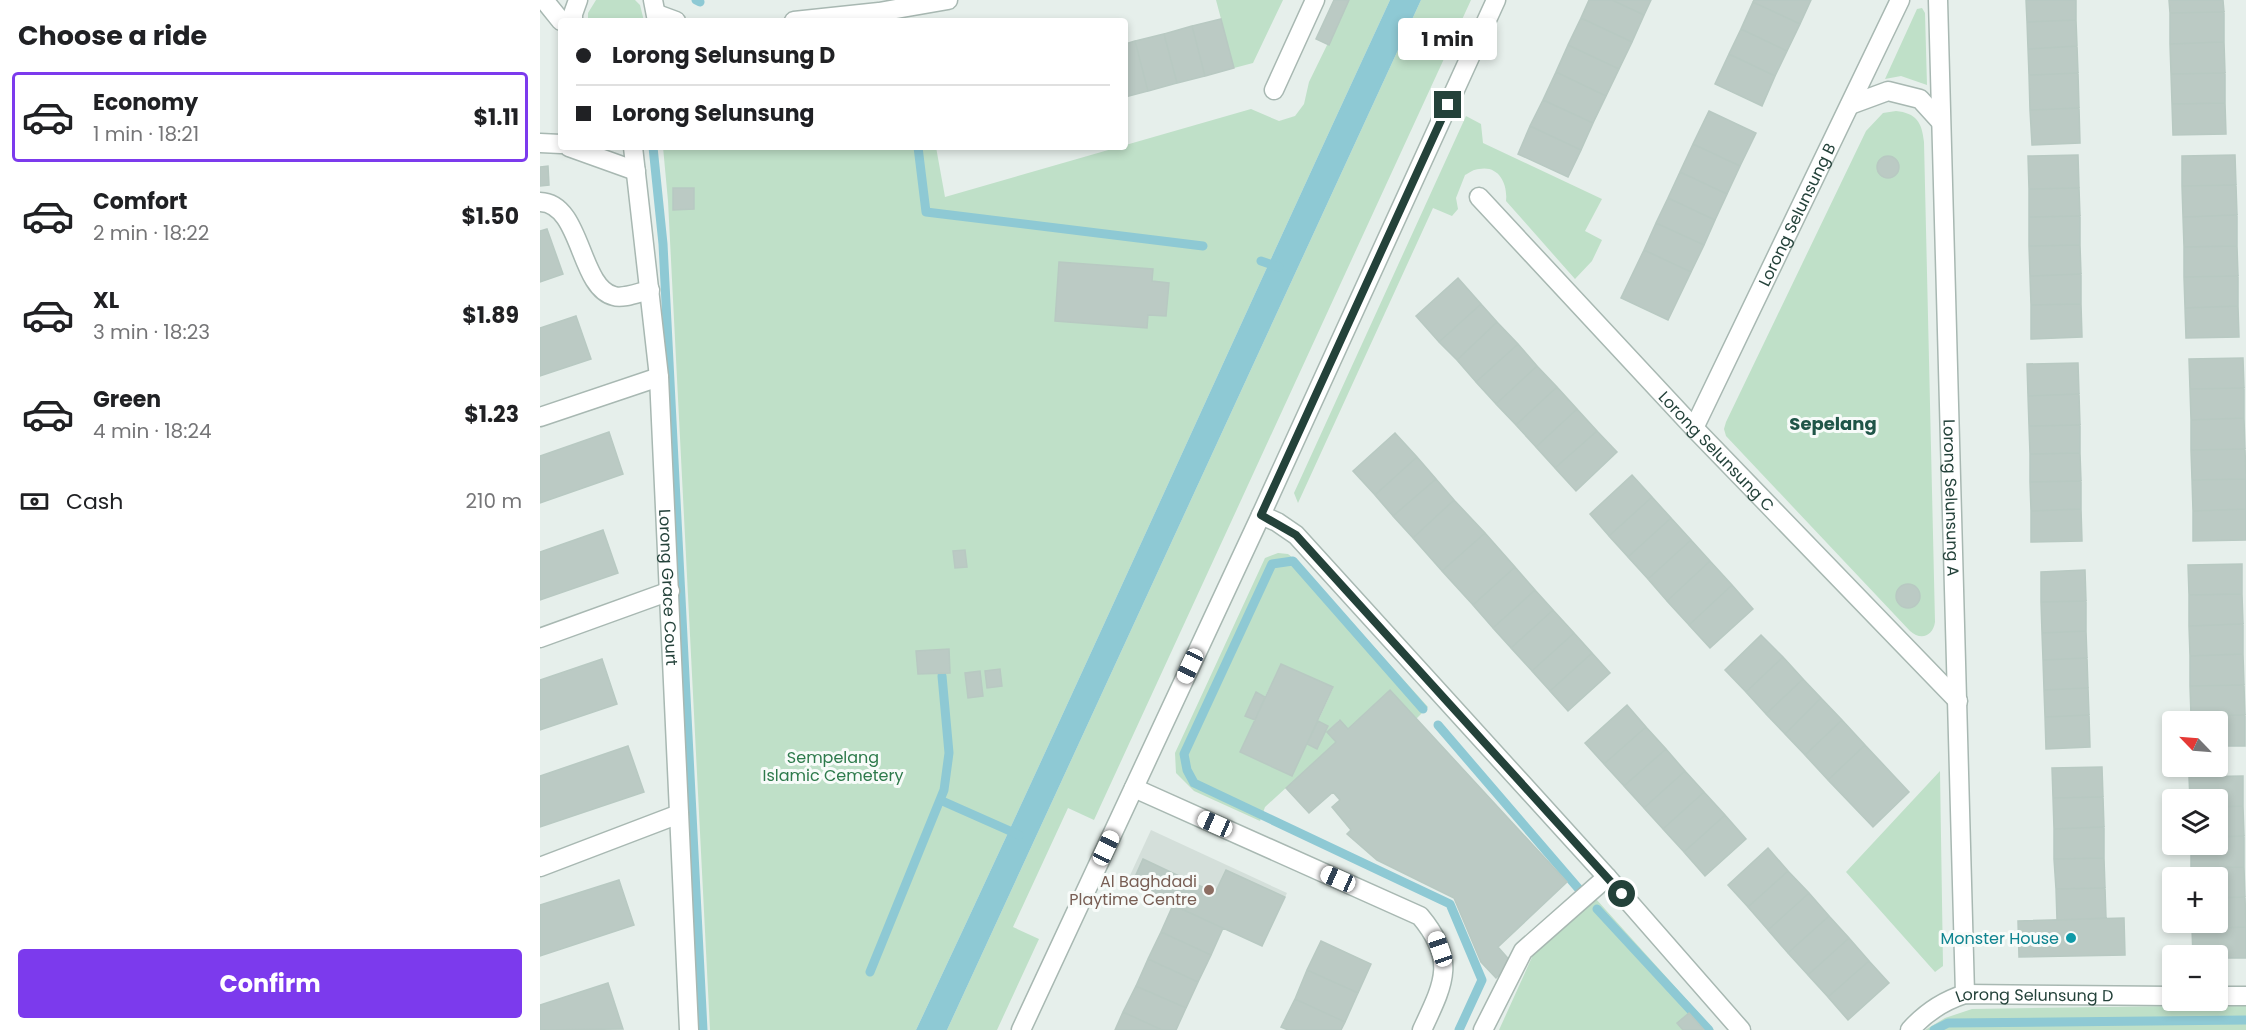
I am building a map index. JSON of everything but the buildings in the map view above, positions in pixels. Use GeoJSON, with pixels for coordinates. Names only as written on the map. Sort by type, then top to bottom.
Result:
{"type":"FeatureCollection","features":[{"type":"Feature","properties":{"kind":"street"},"geometry":{"type":"LineString","coordinates":[[544,0],[559,18]]}},
{"type":"Feature","properties":{"kind":"street"},"geometry":{"type":"LineString","coordinates":[[574,18],[577,0]]}},
{"type":"Feature","properties":{"kind":"street"},"geometry":{"type":"LineString","coordinates":[[822,18],[879,12],[948,0]]}},
{"type":"Feature","properties":{"kind":"street"},"geometry":{"type":"LineString","coordinates":[[1274,90],[1315,0]]}},
{"type":"Feature","properties":{"kind":"street"},"geometry":{"type":"LineString","coordinates":[[1020,1030],[1261,515],[1496,0]]}},
{"type":"Feature","properties":{"kind":"street","name":"Lorong Selunsung B"},"geometry":{"type":"LineString","coordinates":[[1694,428],[1900,0]]}},
{"type":"Feature","properties":{"kind":"street","name":"Lorong Selunsung A"},"geometry":{"type":"LineString","coordinates":[[1938,0],[1965,994]]}},
{"type":"Feature","properties":{"kind":"street"},"geometry":{"type":"LineString","coordinates":[[1850,105],[1887,91],[1920,99],[1940,121]]}},
{"type":"Feature","properties":{"kind":"street"},"geometry":{"type":"LineString","coordinates":[[540,142],[558,144]]}},
{"type":"Feature","properties":{"kind":"street"},"geometry":{"type":"LineString","coordinates":[[577,150],[636,171]]}},
{"type":"Feature","properties":{"kind":"street","name":"Lorong Grace Court"},"geometry":{"type":"LineString","coordinates":[[633,150],[659,377],[689,1030]]}},
{"type":"Feature","properties":{"kind":"street","name":"Lorong Selunsung C"},"geometry":{"type":"LineString","coordinates":[[1479,197],[1694,428],[1958,701]]}},
{"type":"Feature","properties":{"kind":"street"},"geometry":{"type":"LineString","coordinates":[[540,202],[548,202],[562,213],[572,227],[581,252],[602,290],[615,297],[650,290]]}},
{"type":"Feature","properties":{"kind":"street"},"geometry":{"type":"LineString","coordinates":[[540,417],[659,377]]}},
{"type":"Feature","properties":{"kind":"street"},"geometry":{"type":"LineString","coordinates":[[1261,515],[1296,535],[1607,878],[1741,1030]]}},
{"type":"Feature","properties":{"kind":"street"},"geometry":{"type":"LineString","coordinates":[[540,638],[670,591]]}},
{"type":"Feature","properties":{"kind":"street"},"geometry":{"type":"LineString","coordinates":[[1134,788],[1420,916],[1435,933],[1443,967],[1442,987],[1422,1030]]}},
{"type":"Feature","properties":{"kind":"street"},"geometry":{"type":"LineString","coordinates":[[540,867],[679,814]]}},
{"type":"Feature","properties":{"kind":"street"},"geometry":{"type":"LineString","coordinates":[[1483,1030],[1523,951],[1607,878]]}},
{"type":"Feature","properties":{"kind":"street","name":"Lorong Selunsung D"},"geometry":{"type":"LineString","coordinates":[[1910,1030],[1944,1001],[1965,994],[2162,996]]}},
{"type":"Feature","properties":{"kind":"street"},"geometry":{"type":"LineString","coordinates":[[2228,996],[2246,996]]}},
{"type":"Feature","properties":{"kind":"shaded area","name":"Al Baghdadi Playtime Centre"},"geometry":{"type":"Polygon","coordinates":[[[1151,830],[1287,893],[1262,946],[1126,884],[1151,830]]]}},
{"type":"Feature","properties":{"kind":"green space"},"geometry":{"type":"Polygon","coordinates":[[[596,0],[635,0],[640,5],[643,18],[588,18],[588,13],[596,0]]]}},
{"type":"Feature","properties":{"kind":"green space"},"geometry":{"type":"Polygon","coordinates":[[[1216,0],[1283,0],[1253,63],[1234,68],[1216,0]]]}},
{"type":"Feature","properties":{"kind":"green space","name":"Sempelang Islamic Cemetery"},"geometry":{"type":"Polygon","coordinates":[[[1349,0],[1390,0],[916,1030],[710,1030],[668,201],[663,150],[937,150],[945,197],[1108,150],[1128,150],[1128,144],[1251,109],[1279,121],[1295,116],[1304,104],[1309,82],[1349,0]]]}},
{"type":"Feature","properties":{"kind":"green space"},"geometry":{"type":"Polygon","coordinates":[[[1421,0],[1471,0],[1094,820],[1068,808],[1013,927],[1039,939],[997,1030],[947,1030],[1421,0]]]}},
{"type":"Feature","properties":{"kind":"green space"},"geometry":{"type":"Polygon","coordinates":[[[1922,8],[1925,13],[1927,85],[1901,76],[1885,79],[1917,9],[1922,8]]]}},
{"type":"Feature","properties":{"kind":"green space"},"geometry":{"type":"Polygon","coordinates":[[[1896,111],[1909,114],[1917,120],[1922,129],[1924,142],[1935,622],[1932,631],[1926,636],[1918,636],[1910,631],[1726,436],[1724,429],[1866,131],[1883,113],[1896,111]]]}},
{"type":"Feature","properties":{"kind":"green space"},"geometry":{"type":"Polygon","coordinates":[[[1466,116],[1481,124],[1483,143],[1602,199],[1585,231],[1602,240],[1592,261],[1575,279],[1506,201],[1504,182],[1497,173],[1486,169],[1475,170],[1465,175],[1456,198],[1458,209],[1452,216],[1433,208],[1298,503],[1294,493],[1466,116]]]}},
{"type":"Feature","properties":{"kind":"green space"},"geometry":{"type":"Polygon","coordinates":[[[1278,553],[1288,554],[1297,561],[1428,707],[1416,719],[1390,690],[1348,729],[1339,720],[1327,732],[1336,742],[1265,807],[1260,821],[1194,791],[1176,773],[1175,753],[1265,558],[1278,553]],[[1281,664],[1265,697],[1257,693],[1255,720],[1240,752],[1292,776],[1307,744],[1317,749],[1328,726],[1318,721],[1333,688],[1281,664]]]}},
{"type":"Feature","properties":{"kind":"green space"},"geometry":{"type":"Polygon","coordinates":[[[1940,771],[1943,966],[1935,972],[1846,872],[1940,771]]]}},
{"type":"Feature","properties":{"kind":"green space"},"geometry":{"type":"Polygon","coordinates":[[[1596,899],[1714,1030],[1704,1030],[1689,1013],[1677,1023],[1683,1030],[1499,1030],[1533,955],[1596,899]]]}},
{"type":"Feature","properties":{"kind":"green space"},"geometry":{"type":"Polygon","coordinates":[[[2228,1005],[2246,1005],[2246,1030],[1925,1030],[1945,1018],[1972,1009],[2162,1006],[2162,1011],[2228,1011],[2228,1005]]]}},
{"type":"Feature","properties":{"kind":"water"},"geometry":{"type":"Polygon","coordinates":[[[1390,0],[1421,0],[947,1030],[916,1030],[1036,773],[1390,0]]]}},
{"type":"Feature","properties":{"kind":"waterway"},"geometry":{"type":"LineString","coordinates":[[696,0],[700,2]]}},
{"type":"Feature","properties":{"kind":"waterway"},"geometry":{"type":"LineString","coordinates":[[653,150],[663,244],[703,1030]]}},
{"type":"Feature","properties":{"kind":"waterway"},"geometry":{"type":"LineString","coordinates":[[918,150],[926,212],[1203,246]]}},
{"type":"Feature","properties":{"kind":"waterway"},"geometry":{"type":"LineString","coordinates":[[1261,261],[1279,267]]}},
{"type":"Feature","properties":{"kind":"waterway"},"geometry":{"type":"LineString","coordinates":[[1423,709],[1293,561],[1272,564],[1184,754],[1187,770],[1194,783],[1450,904],[1482,980],[1459,1030]]}},
{"type":"Feature","properties":{"kind":"waterway"},"geometry":{"type":"LineString","coordinates":[[870,972],[944,790],[949,753],[942,676]]}},
{"type":"Feature","properties":{"kind":"waterway"},"geometry":{"type":"LineString","coordinates":[[1438,725],[1578,888]]}},
{"type":"Feature","properties":{"kind":"waterway"},"geometry":{"type":"LineString","coordinates":[[940,800],[1019,835]]}},
{"type":"Feature","properties":{"kind":"waterway"},"geometry":{"type":"LineString","coordinates":[[1597,909],[1709,1030]]}},
{"type":"Feature","properties":{"kind":"waterway"},"geometry":{"type":"LineString","coordinates":[[1934,1030],[1948,1023],[2246,1020]]}},
{"type":"Feature","properties":{"kind":"place","name":"Al Baghdadi Playtime Centre"},"geometry":{"type":"Point","coordinates":[1209,890]}},
{"type":"Feature","properties":{"kind":"place","name":"Monster House"},"geometry":{"type":"Point","coordinates":[2071,938]}},
{"type":"Feature","properties":{"kind":"district","name":"Sepelang"},"geometry":{"type":"Point","coordinates":[1833,424]}},
{"type":"Feature","properties":{"kind":"route"},"geometry":{"type":"LineString","coordinates":[[1448,105],[1261,515],[1277,522],[1296,535],[1622,894]]}}]}
